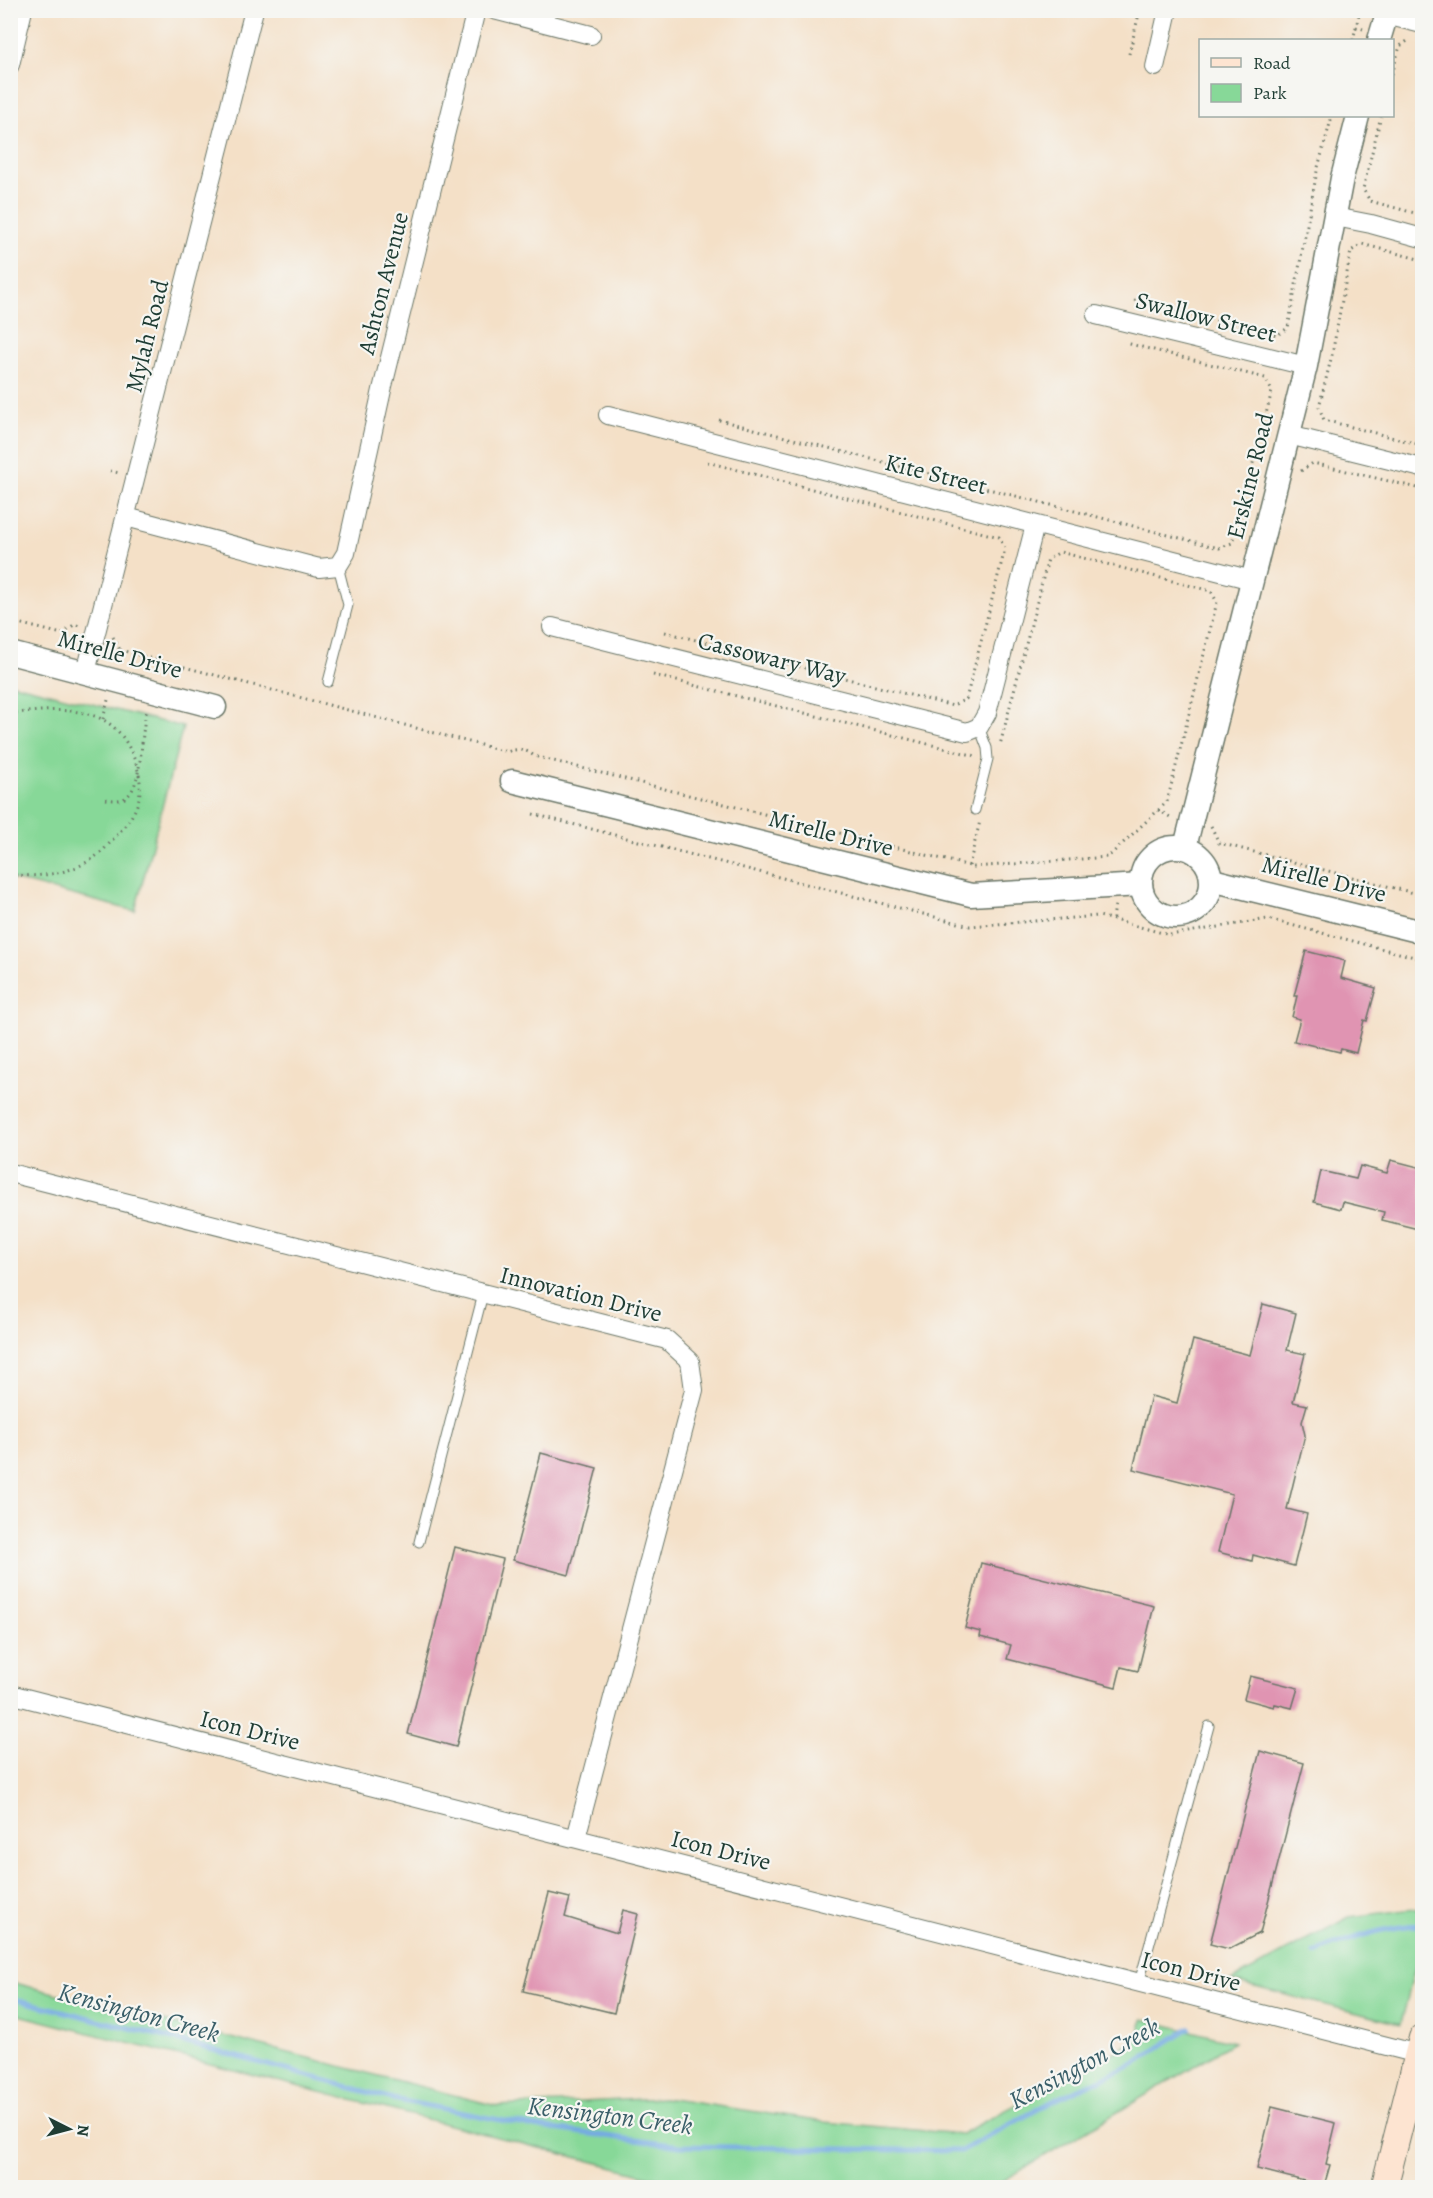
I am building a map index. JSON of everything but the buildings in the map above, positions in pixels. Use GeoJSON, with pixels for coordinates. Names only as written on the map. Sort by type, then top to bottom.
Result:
{"type":"FeatureCollection","features":[{"type":"Feature","properties":{"kind":"main road"},"geometry":{"type":"LineString","coordinates":[[1384,2187],[1420,2046]]}},
{"type":"Feature","properties":{"kind":"street"},"geometry":{"type":"LineString","coordinates":[[10,65],[23,10]]}},
{"type":"Feature","properties":{"kind":"street","name":"Mylah Road"},"geometry":{"type":"LineString","coordinates":[[86,672],[254,10]]}},
{"type":"Feature","properties":{"kind":"street","name":"Ashton Avenue"},"geometry":{"type":"LineString","coordinates":[[338,566],[346,553],[382,390],[476,10]]}},
{"type":"Feature","properties":{"kind":"street"},"geometry":{"type":"LineString","coordinates":[[494,10],[591,35]]}},
{"type":"Feature","properties":{"kind":"street"},"geometry":{"type":"LineString","coordinates":[[1155,67],[1168,10]]}},
{"type":"Feature","properties":{"kind":"street"},"geometry":{"type":"LineString","coordinates":[[1379,39],[1387,13],[1422,24]]}},
{"type":"Feature","properties":{"kind":"street","name":"Erskine Road"},"geometry":{"type":"LineString","coordinates":[[1185,847],[1306,366],[1342,178],[1358,117]]}},
{"type":"Feature","properties":{"kind":"street"},"geometry":{"type":"LineString","coordinates":[[1335,217],[1422,238]]}},
{"type":"Feature","properties":{"kind":"street","name":"Swallow Street"},"geometry":{"type":"LineString","coordinates":[[1096,315],[1306,366]]}},
{"type":"Feature","properties":{"kind":"street","name":"Kite Street"},"geometry":{"type":"LineString","coordinates":[[608,416],[1252,580]]}},
{"type":"Feature","properties":{"kind":"street"},"geometry":{"type":"LineString","coordinates":[[1288,435],[1422,468]]}},
{"type":"Feature","properties":{"kind":"street"},"geometry":{"type":"LineString","coordinates":[[126,517],[319,568],[338,566]]}},
{"type":"Feature","properties":{"kind":"street"},"geometry":{"type":"LineString","coordinates":[[979,727],[987,713],[1035,525]]}},
{"type":"Feature","properties":{"kind":"street","name":"Cassowary Way"},"geometry":{"type":"LineString","coordinates":[[552,627],[962,732],[979,727]]}},
{"type":"Feature","properties":{"kind":"street","name":"Mirelle Drive"},"geometry":{"type":"LineString","coordinates":[[10,653],[215,707]]}},
{"type":"Feature","properties":{"kind":"street","name":"Mirelle Drive"},"geometry":{"type":"LineString","coordinates":[[512,781],[971,895],[1141,885]]}},
{"type":"Feature","properties":{"kind":"street"},"geometry":{"type":"LineString","coordinates":[[1173,846],[1185,847],[1204,859],[1212,880],[1210,892],[1205,903],[1196,911],[1185,916],[1173,917],[1152,908],[1145,898],[1141,885],[1145,864],[1153,855],[1173,846]]}},
{"type":"Feature","properties":{"kind":"street","name":"Mirelle Drive"},"geometry":{"type":"LineString","coordinates":[[1212,880],[1422,932]]}},
{"type":"Feature","properties":{"kind":"street","name":"Innovation Drive"},"geometry":{"type":"LineString","coordinates":[[10,1173],[668,1341],[690,1361],[694,1390],[576,1838]]}},
{"type":"Feature","properties":{"kind":"street","name":"Icon Drive"},"geometry":{"type":"LineString","coordinates":[[10,1694],[1139,1983],[1420,2046]]}},
{"type":"Feature","properties":{"kind":"lane"},"geometry":{"type":"LineString","coordinates":[[328,682],[348,605],[338,566]]}},
{"type":"Feature","properties":{"kind":"lane"},"geometry":{"type":"LineString","coordinates":[[978,811],[988,759],[987,748],[979,727]]}},
{"type":"Feature","properties":{"kind":"lane"},"geometry":{"type":"LineString","coordinates":[[419,1542],[483,1294]]}},
{"type":"Feature","properties":{"kind":"lane"},"geometry":{"type":"LineString","coordinates":[[1139,1983],[1209,1726]]}},
{"type":"Feature","properties":{"kind":"path"},"geometry":{"type":"LineString","coordinates":[[436,18],[438,10]]}},
{"type":"Feature","properties":{"kind":"path"},"geometry":{"type":"LineString","coordinates":[[1129,54],[1140,10]]}},
{"type":"Feature","properties":{"kind":"path"},"geometry":{"type":"LineString","coordinates":[[1353,39],[1360,10]]}},
{"type":"Feature","properties":{"kind":"path"},"geometry":{"type":"LineString","coordinates":[[1394,67],[1400,46],[1409,40],[1416,42]]}},
{"type":"Feature","properties":{"kind":"path"},"geometry":{"type":"LineString","coordinates":[[1134,300],[1277,335],[1287,328],[1317,171],[1332,117]]}},
{"type":"Feature","properties":{"kind":"path"},"geometry":{"type":"LineString","coordinates":[[1381,117],[1363,189],[1370,201],[1422,215]]}},
{"type":"Feature","properties":{"kind":"path"},"geometry":{"type":"LineString","coordinates":[[1422,260],[1362,244],[1352,251],[1332,355],[1319,407],[1324,420],[1422,445]]}},
{"type":"Feature","properties":{"kind":"path"},"geometry":{"type":"LineString","coordinates":[[719,420],[1219,548],[1232,543],[1272,391],[1265,378],[1126,343]]}},
{"type":"Feature","properties":{"kind":"path"},"geometry":{"type":"LineString","coordinates":[[665,632],[953,706],[966,699],[1005,549],[999,537],[707,462]]}},
{"type":"Feature","properties":{"kind":"path"},"geometry":{"type":"LineString","coordinates":[[1300,472],[1312,463],[1422,489]]}},
{"type":"Feature","properties":{"kind":"path"},"geometry":{"type":"LineString","coordinates":[[10,621],[62,634],[75,624],[111,634],[120,650],[507,752],[514,749],[529,751],[534,756],[974,867],[1108,857],[1167,802],[1217,602],[1211,591],[1060,552],[1048,559],[996,761],[653,675]]}},
{"type":"Feature","properties":{"kind":"path"},"geometry":{"type":"LineString","coordinates":[[106,799],[121,799],[131,792],[138,771],[147,708]]}},
{"type":"Feature","properties":{"kind":"path"},"geometry":{"type":"LineString","coordinates":[[10,713],[36,710],[68,711],[97,717],[110,724],[129,746],[138,771],[140,794],[137,807],[123,828],[101,852],[79,866],[54,873],[30,876],[10,874]]}},
{"type":"Feature","properties":{"kind":"path"},"geometry":{"type":"LineString","coordinates":[[969,866],[978,811]]}},
{"type":"Feature","properties":{"kind":"path"},"geometry":{"type":"LineString","coordinates":[[1214,816],[1211,827],[1219,843],[1422,895]]}},
{"type":"Feature","properties":{"kind":"green space"},"geometry":{"type":"Polygon","coordinates":[[[10,683],[183,727],[135,911],[11,879],[10,683]]]}},
{"type":"Feature","properties":{"kind":"green space"},"geometry":{"type":"Polygon","coordinates":[[[1422,1908],[1422,1940],[1401,2024],[1231,1981],[1349,1917],[1422,1908]]]}},
{"type":"Feature","properties":{"kind":"green space"},"geometry":{"type":"Polygon","coordinates":[[[11,1982],[497,2106],[664,2098],[824,2122],[961,2134],[1137,2040],[1143,2019],[1234,2042],[993,2187],[696,2188],[11,2013],[11,1982]]]}},
{"type":"Feature","properties":{"kind":"waterway"},"geometry":{"type":"LineString","coordinates":[[1315,1953],[1354,1938],[1381,1931],[1422,1925]]}},
{"type":"Feature","properties":{"kind":"waterway","name":"Kensington Creek"},"geometry":{"type":"LineString","coordinates":[[10,1998],[154,2034],[393,2099],[531,2126],[680,2146],[961,2151],[1055,2100],[1134,2064],[1189,2028]]}}]}
